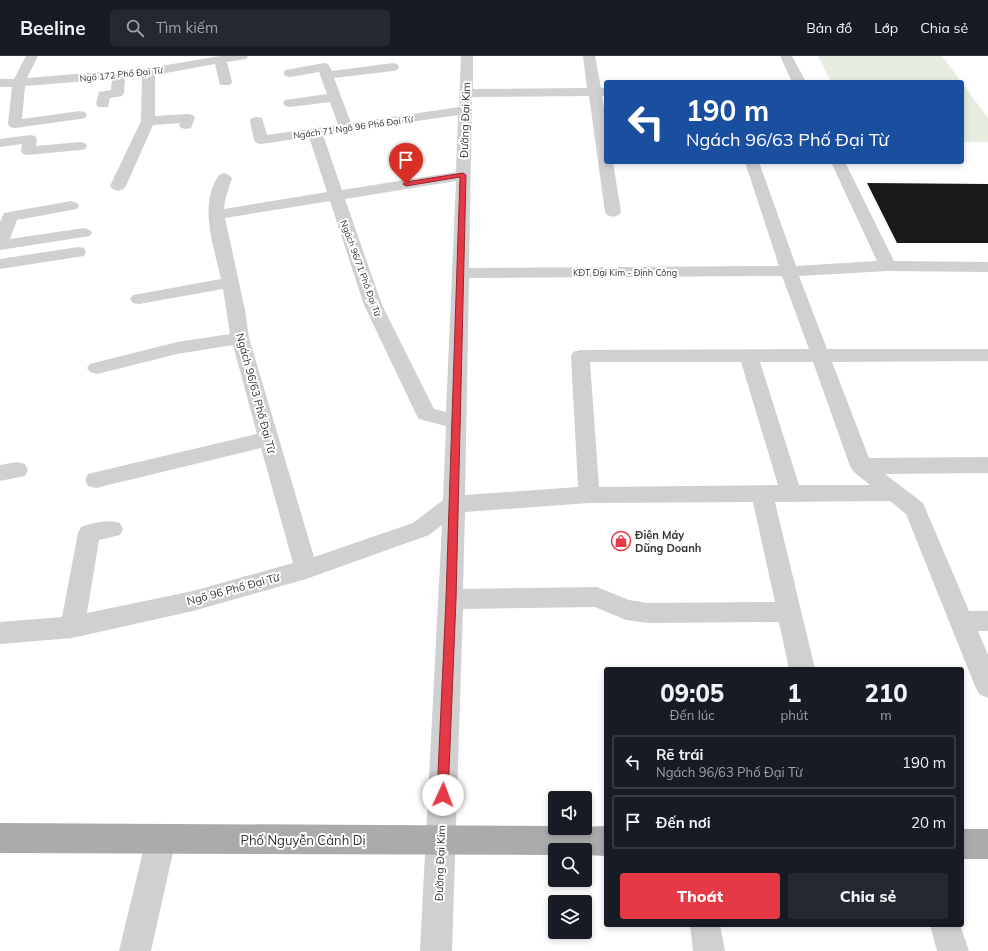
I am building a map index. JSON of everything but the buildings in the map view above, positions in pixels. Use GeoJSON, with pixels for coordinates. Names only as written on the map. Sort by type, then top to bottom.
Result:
{"type":"FeatureCollection","features":[{"type":"Feature","properties":{"kind":"main road","name":"Phố Nguyễn Cảnh Dị"},"geometry":{"type":"LineString","coordinates":[[0,838],[604,841]]}},
{"type":"Feature","properties":{"kind":"main road"},"geometry":{"type":"LineString","coordinates":[[964,844],[988,844]]}},
{"type":"Feature","properties":{"kind":"street"},"geometry":{"type":"LineString","coordinates":[[32,56],[19,82],[15,124],[80,115]]}},
{"type":"Feature","properties":{"kind":"street","name":"Ngõ 172 Phố Đại Từ"},"geometry":{"type":"LineString","coordinates":[[0,83],[41,82],[149,72],[186,61],[220,60],[242,56]]}},
{"type":"Feature","properties":{"kind":"street","name":"Đường Đại Kim"},"geometry":{"type":"LineString","coordinates":[[436,951],[451,599],[467,56]]}},
{"type":"Feature","properties":{"kind":"street"},"geometry":{"type":"LineString","coordinates":[[589,56],[600,92],[604,129]]}},
{"type":"Feature","properties":{"kind":"street"},"geometry":{"type":"LineString","coordinates":[[786,56],[798,80]]}},
{"type":"Feature","properties":{"kind":"street"},"geometry":{"type":"LineString","coordinates":[[220,60],[225,82]]}},
{"type":"Feature","properties":{"kind":"street"},"geometry":{"type":"LineString","coordinates":[[312,62],[291,67],[324,67],[346,128]]}},
{"type":"Feature","properties":{"kind":"street"},"geometry":{"type":"LineString","coordinates":[[327,76],[394,67]]}},
{"type":"Feature","properties":{"kind":"street"},"geometry":{"type":"LineString","coordinates":[[118,186],[148,121],[149,72]]}},
{"type":"Feature","properties":{"kind":"street"},"geometry":{"type":"LineString","coordinates":[[103,104],[104,95],[117,93],[119,75]]}},
{"type":"Feature","properties":{"kind":"street"},"geometry":{"type":"LineString","coordinates":[[465,101],[600,92]]}},
{"type":"Feature","properties":{"kind":"street"},"geometry":{"type":"LineString","coordinates":[[290,103],[335,96]]}},
{"type":"Feature","properties":{"kind":"street","name":"Ngách 71 Ngõ 96 Phố Đại Từ"},"geometry":{"type":"LineString","coordinates":[[257,121],[261,140],[346,128],[465,101]]}},
{"type":"Feature","properties":{"kind":"street"},"geometry":{"type":"LineString","coordinates":[[148,121],[188,118],[186,125]]}},
{"type":"Feature","properties":{"kind":"street","name":"Ngách 96/71 Phố Đại Từ"},"geometry":{"type":"LineString","coordinates":[[315,133],[373,305],[426,414],[456,422]]}},
{"type":"Feature","properties":{"kind":"street"},"geometry":{"type":"LineString","coordinates":[[0,143],[30,139],[28,152],[80,146]]}},
{"type":"Feature","properties":{"kind":"street"},"geometry":{"type":"LineString","coordinates":[[608,164],[613,212]]}},
{"type":"Feature","properties":{"kind":"street"},"geometry":{"type":"LineString","coordinates":[[753,164],[789,271],[861,466],[915,509],[988,686]]}},
{"type":"Feature","properties":{"kind":"street"},"geometry":{"type":"LineString","coordinates":[[839,164],[888,266]]}},
{"type":"Feature","properties":{"kind":"street"},"geometry":{"type":"LineString","coordinates":[[216,215],[463,175]]}},
{"type":"Feature","properties":{"kind":"street","name":"Ngách 96/63 Phố Đại Từ"},"geometry":{"type":"LineString","coordinates":[[224,178],[218,200],[216,215],[236,310],[240,338],[306,569]]}},
{"type":"Feature","properties":{"kind":"street"},"geometry":{"type":"LineString","coordinates":[[71,206],[10,216],[0,245],[84,232]]}},
{"type":"Feature","properties":{"kind":"street"},"geometry":{"type":"LineString","coordinates":[[0,264],[78,252]]}},
{"type":"Feature","properties":{"kind":"street","name":"KĐT Đại Kim - Định Công"},"geometry":{"type":"LineString","coordinates":[[460,273],[789,271],[888,266],[988,267]]}},
{"type":"Feature","properties":{"kind":"street"},"geometry":{"type":"LineString","coordinates":[[139,299],[230,283]]}},
{"type":"Feature","properties":{"kind":"street"},"geometry":{"type":"LineString","coordinates":[[96,368],[177,348],[240,338]]}},
{"type":"Feature","properties":{"kind":"street"},"geometry":{"type":"LineString","coordinates":[[589,495],[580,356],[988,355]]}},
{"type":"Feature","properties":{"kind":"street"},"geometry":{"type":"LineString","coordinates":[[749,356],[791,493]]}},
{"type":"Feature","properties":{"kind":"street"},"geometry":{"type":"LineString","coordinates":[[96,480],[268,439]]}},
{"type":"Feature","properties":{"kind":"street"},"geometry":{"type":"LineString","coordinates":[[861,466],[988,465]]}},
{"type":"Feature","properties":{"kind":"street"},"geometry":{"type":"LineString","coordinates":[[762,493],[802,667]]}},
{"type":"Feature","properties":{"kind":"street"},"geometry":{"type":"LineString","coordinates":[[454,504],[589,495],[895,493]]}},
{"type":"Feature","properties":{"kind":"street","name":"Ngõ 96 Phố Đại Từ"},"geometry":{"type":"LineString","coordinates":[[0,633],[72,627],[193,601],[306,569],[421,529],[454,504]]}},
{"type":"Feature","properties":{"kind":"street"},"geometry":{"type":"LineString","coordinates":[[72,627],[89,533],[112,529]]}},
{"type":"Feature","properties":{"kind":"street"},"geometry":{"type":"LineString","coordinates":[[451,599],[597,597],[626,610],[648,613],[788,612]]}},
{"type":"Feature","properties":{"kind":"street"},"geometry":{"type":"LineString","coordinates":[[961,621],[988,621]]}},
{"type":"Feature","properties":{"kind":"street"},"geometry":{"type":"LineString","coordinates":[[135,951],[161,839]]}},
{"type":"Feature","properties":{"kind":"street"},"geometry":{"type":"LineString","coordinates":[[705,927],[709,951]]}},
{"type":"Feature","properties":{"kind":"street"},"geometry":{"type":"LineString","coordinates":[[946,927],[953,951]]}},
{"type":"Feature","properties":{"kind":"shaded area"},"geometry":{"type":"Polygon","coordinates":[[[818,56],[942,56],[960,80],[830,80],[818,56]]]}},
{"type":"Feature","properties":{"kind":"shaded area"},"geometry":{"type":"Polygon","coordinates":[[[964,86],[988,118],[988,142],[964,142],[964,86]]]}},
{"type":"Feature","properties":{"kind":"place","name":"Điện Máy Dũng Doanh"},"geometry":{"type":"Point","coordinates":[621,541]}},
{"type":"Feature","properties":{"kind":"route"},"geometry":{"type":"LineString","coordinates":[[406,184],[463,175],[451,599],[443,795]]}}]}
